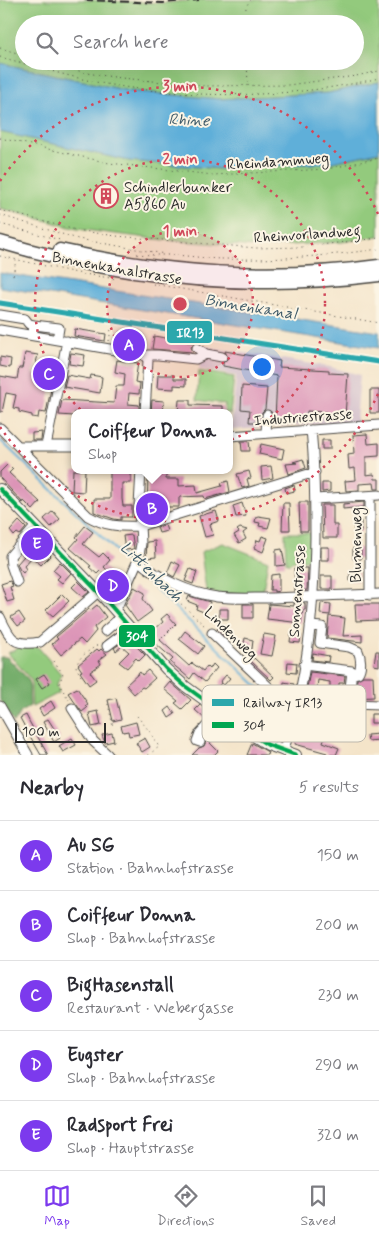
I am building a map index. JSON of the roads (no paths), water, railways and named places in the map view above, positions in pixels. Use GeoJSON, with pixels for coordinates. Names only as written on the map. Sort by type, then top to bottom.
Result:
{"type":"FeatureCollection","features":[{"type":"Feature","properties":{"kind":"highway"},"geometry":{"type":"LineString","coordinates":[[0,234],[90,256],[136,265],[171,269],[271,274],[379,266]]}},
{"type":"Feature","properties":{"kind":"highway"},"geometry":{"type":"LineString","coordinates":[[0,242],[87,265],[168,278],[276,282],[379,275]]}},
{"type":"Feature","properties":{"kind":"highway"},"geometry":{"type":"LineString","coordinates":[[328,271],[340,265],[379,260]]}},
{"type":"Feature","properties":{"kind":"main road"},"geometry":{"type":"LineString","coordinates":[[0,489],[114,609],[166,669],[202,698]]}},
{"type":"Feature","properties":{"kind":"main road"},"geometry":{"type":"LineString","coordinates":[[264,742],[277,752],[296,755]]}},
{"type":"Feature","properties":{"kind":"street"},"geometry":{"type":"LineString","coordinates":[[0,315],[25,319],[29,324],[59,328],[57,340]]}},
{"type":"Feature","properties":{"kind":"street"},"geometry":{"type":"LineString","coordinates":[[32,335],[34,324]]}},
{"type":"Feature","properties":{"kind":"street"},"geometry":{"type":"LineString","coordinates":[[0,330],[112,350],[196,359],[206,354]]}},
{"type":"Feature","properties":{"kind":"street"},"geometry":{"type":"LineString","coordinates":[[46,446],[67,341]]}},
{"type":"Feature","properties":{"kind":"street"},"geometry":{"type":"LineString","coordinates":[[197,348],[206,354],[222,357]]}},
{"type":"Feature","properties":{"kind":"street"},"geometry":{"type":"LineString","coordinates":[[142,353],[148,360],[145,409]]}},
{"type":"Feature","properties":{"kind":"street"},"geometry":{"type":"LineString","coordinates":[[266,433],[267,415]]}},
{"type":"Feature","properties":{"kind":"street","name":"Industriestrasse"},"geometry":{"type":"LineString","coordinates":[[233,436],[379,425]]}},
{"type":"Feature","properties":{"kind":"street"},"geometry":{"type":"LineString","coordinates":[[0,428],[88,516],[105,524],[140,526],[315,472]]}},
{"type":"Feature","properties":{"kind":"street","name":"Sonnenstrasse"},"geometry":{"type":"LineString","coordinates":[[301,685],[314,597],[315,472],[311,430]]}},
{"type":"Feature","properties":{"kind":"street"},"geometry":{"type":"LineString","coordinates":[[19,446],[71,446]]}},
{"type":"Feature","properties":{"kind":"street"},"geometry":{"type":"LineString","coordinates":[[114,609],[118,605],[138,562],[141,474]]}},
{"type":"Feature","properties":{"kind":"street"},"geometry":{"type":"LineString","coordinates":[[315,500],[375,495]]}},
{"type":"Feature","properties":{"kind":"street","name":"Blumenweg"},"geometry":{"type":"LineString","coordinates":[[374,595],[375,495]]}},
{"type":"Feature","properties":{"kind":"street"},"geometry":{"type":"LineString","coordinates":[[17,582],[10,556],[35,527]]}},
{"type":"Feature","properties":{"kind":"street"},"geometry":{"type":"LineString","coordinates":[[138,562],[149,571],[182,587],[204,594],[227,598],[374,595]]}},
{"type":"Feature","properties":{"kind":"street"},"geometry":{"type":"LineString","coordinates":[[0,617],[10,638],[17,642],[33,644],[40,642],[71,620],[98,592]]}},
{"type":"Feature","properties":{"kind":"street"},"geometry":{"type":"LineString","coordinates":[[106,631],[121,617]]}},
{"type":"Feature","properties":{"kind":"street"},"geometry":{"type":"LineString","coordinates":[[304,665],[352,672],[352,674],[358,674],[360,670],[360,654],[358,651],[349,647],[320,643],[322,627],[310,626]]}},
{"type":"Feature","properties":{"kind":"street"},"geometry":{"type":"LineString","coordinates":[[107,646],[131,628]]}},
{"type":"Feature","properties":{"kind":"street","name":"Lindenweg"},"geometry":{"type":"LineString","coordinates":[[212,633],[266,685]]}},
{"type":"Feature","properties":{"kind":"street"},"geometry":{"type":"LineString","coordinates":[[351,685],[352,674]]}},
{"type":"Feature","properties":{"kind":"street"},"geometry":{"type":"LineString","coordinates":[[366,705],[379,705]]}},
{"type":"Feature","properties":{"kind":"street"},"geometry":{"type":"LineString","coordinates":[[0,706],[28,755]]}},
{"type":"Feature","properties":{"kind":"street"},"geometry":{"type":"LineString","coordinates":[[72,708],[93,741],[108,755]]}},
{"type":"Feature","properties":{"kind":"street"},"geometry":{"type":"LineString","coordinates":[[200,742],[197,741],[202,731]]}},
{"type":"Feature","properties":{"kind":"water","name":"Rhine"},"geometry":{"type":"Polygon","coordinates":[[[0,63],[15,66],[15,70],[32,70],[129,91],[220,99],[328,93],[379,82],[379,152],[328,163],[220,169],[129,161],[0,132],[0,63]]]}},
{"type":"Feature","properties":{"kind":"water"},"geometry":{"type":"Polygon","coordinates":[[[0,273],[379,332],[379,348],[0,287],[0,273]]]}},
{"type":"Feature","properties":{"kind":"waterway","name":"Littenbach"},"geometry":{"type":"LineString","coordinates":[[0,440],[132,566]]}},
{"type":"Feature","properties":{"kind":"waterway","name":"Littenbach"},"geometry":{"type":"LineString","coordinates":[[137,571],[256,685]]}},
{"type":"Feature","properties":{"kind":"railway"},"geometry":{"type":"LineString","coordinates":[[85,0],[163,3],[199,0]]}},
{"type":"Feature","properties":{"kind":"rail line","name":"IR13"},"geometry":{"type":"LineString","coordinates":[[0,303],[379,362]]}},
{"type":"Feature","properties":{"kind":"place","name":"Schindlerbunker A5860 Au"},"geometry":{"type":"Point","coordinates":[106,196]}},
{"type":"Feature","properties":{"kind":"place","name":"Au SG"},"geometry":{"type":"Point","coordinates":[129,345]}},
{"type":"Feature","properties":{"kind":"place","name":"BigHasenstall"},"geometry":{"type":"Point","coordinates":[49,374]}},
{"type":"Feature","properties":{"kind":"place","name":"Coiffeur Donna"},"geometry":{"type":"Point","coordinates":[152,509]}},
{"type":"Feature","properties":{"kind":"place","name":"Radsport Frei"},"geometry":{"type":"Point","coordinates":[37,544]}},
{"type":"Feature","properties":{"kind":"place","name":"Eugster"},"geometry":{"type":"Point","coordinates":[113,586]}},
{"type":"Feature","properties":{"kind":"water label","name":"Binnenkanal"},"geometry":{"type":"Point","coordinates":[251,306]}}]}
